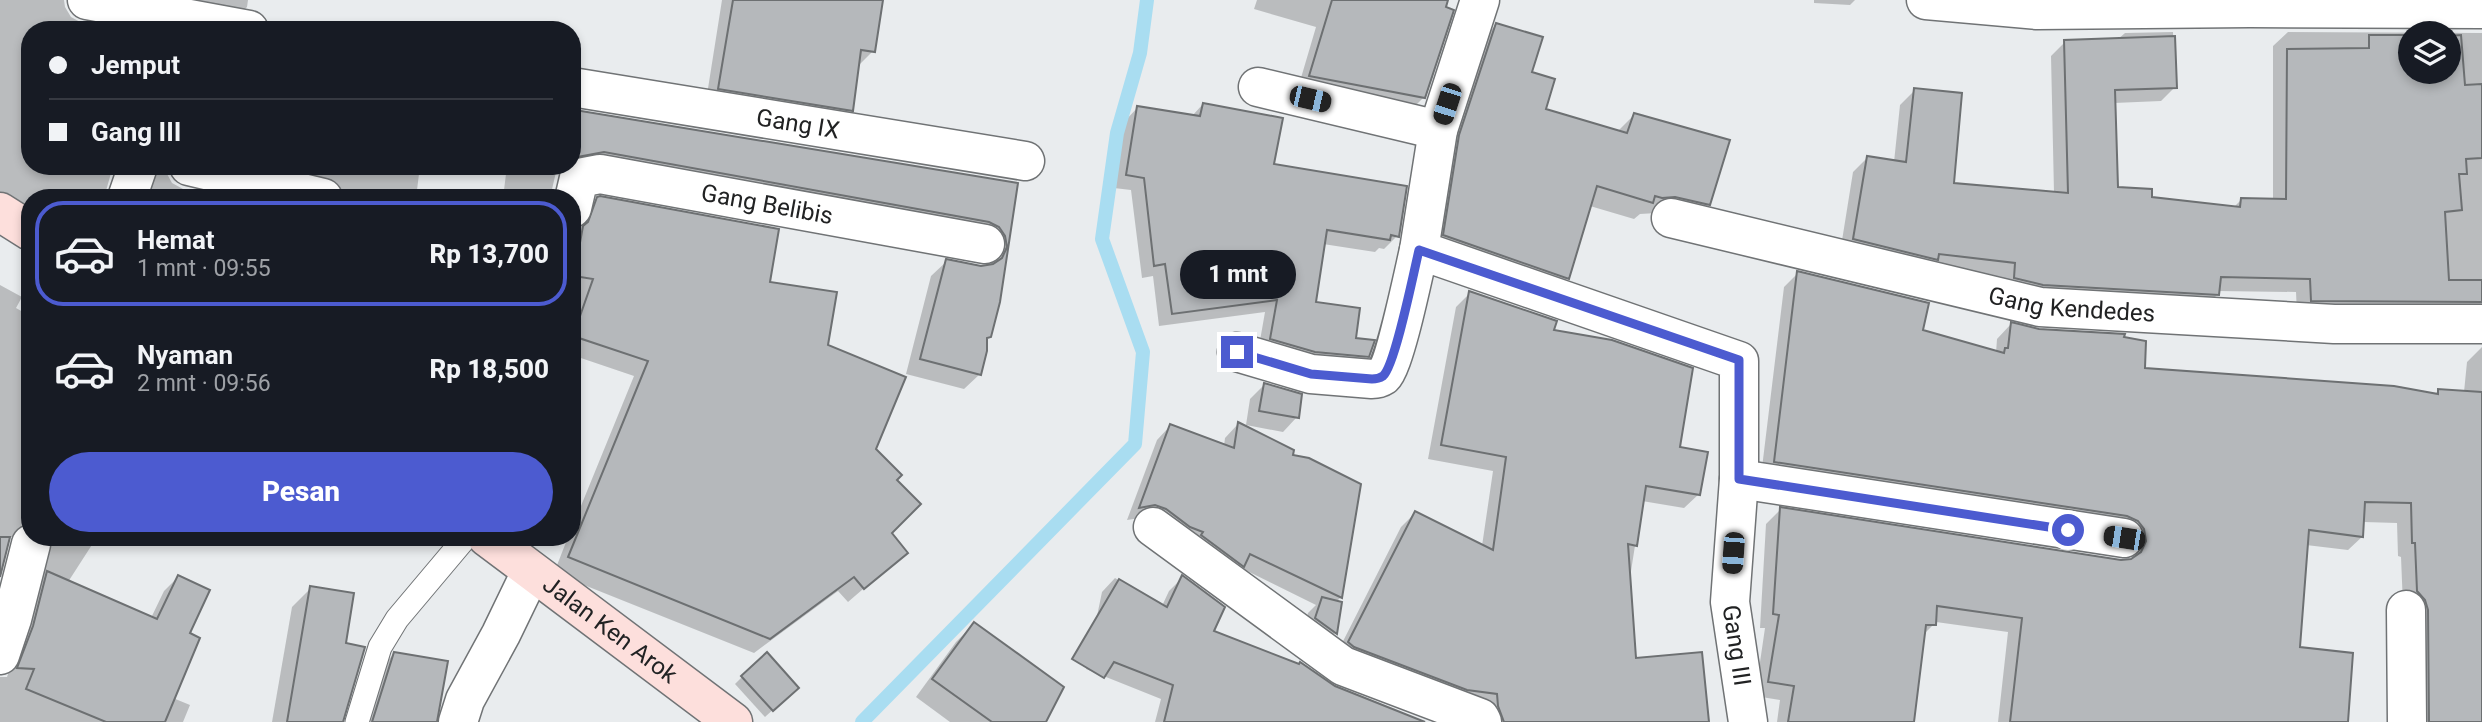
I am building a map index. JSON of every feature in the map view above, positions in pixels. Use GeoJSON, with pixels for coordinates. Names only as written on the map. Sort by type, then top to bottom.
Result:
{"type":"FeatureCollection","features":[{"type":"Feature","properties":{"kind":"street"},"geometry":{"type":"LineString","coordinates":[[87,0],[200,21]]}},
{"type":"Feature","properties":{"kind":"street"},"geometry":{"type":"LineString","coordinates":[[1237,352],[1311,374],[1372,379],[1380,377],[1386,371],[1393,354],[1419,250],[1438,130],[1480,0]]}},
{"type":"Feature","properties":{"kind":"street"},"geometry":{"type":"LineString","coordinates":[[1926,0],[2037,10],[2211,4],[2482,9]]}},
{"type":"Feature","properties":{"kind":"street"},"geometry":{"type":"LineString","coordinates":[[1258,87],[1438,130]]}},
{"type":"Feature","properties":{"kind":"street","name":"Gang IX"},"geometry":{"type":"LineString","coordinates":[[581,88],[1025,161]]}},
{"type":"Feature","properties":{"kind":"street","name":"Gang Belibis"},"geometry":{"type":"LineString","coordinates":[[576,189],[579,178],[600,174],[985,244]]}},
{"type":"Feature","properties":{"kind":"street"},"geometry":{"type":"LineString","coordinates":[[227,175],[285,189]]}},
{"type":"Feature","properties":{"kind":"street"},"geometry":{"type":"LineString","coordinates":[[0,212],[21,225]]}},
{"type":"Feature","properties":{"kind":"street","name":"Gang Kendedes"},"geometry":{"type":"LineString","coordinates":[[1671,218],[2040,307],[2334,324],[2482,324]]}},
{"type":"Feature","properties":{"kind":"street","name":"Gang III"},"geometry":{"type":"LineString","coordinates":[[1419,250],[1739,360],[1739,479],[1730,602],[1748,722]]}},
{"type":"Feature","properties":{"kind":"street"},"geometry":{"type":"LineString","coordinates":[[1739,479],[2124,538]]}},
{"type":"Feature","properties":{"kind":"street"},"geometry":{"type":"LineString","coordinates":[[1153,527],[1343,666],[1480,718],[1482,722]]}},
{"type":"Feature","properties":{"kind":"street"},"geometry":{"type":"LineString","coordinates":[[0,655],[30,546]]}},
{"type":"Feature","properties":{"kind":"street","name":"Jalan Ken Arok"},"geometry":{"type":"LineString","coordinates":[[498,546],[733,722]]}},
{"type":"Feature","properties":{"kind":"street"},"geometry":{"type":"LineString","coordinates":[[458,722],[465,700],[501,634],[530,572]]}},
{"type":"Feature","properties":{"kind":"street"},"geometry":{"type":"LineString","coordinates":[[2406,610],[2407,722]]}},
{"type":"Feature","properties":{"kind":"lane"},"geometry":{"type":"LineString","coordinates":[[357,722],[380,647],[397,619],[458,546]]}},
{"type":"Feature","properties":{"kind":"building"},"geometry":{"type":"Polygon","coordinates":[[[733,0],[883,0],[875,52],[861,50],[853,111],[718,89],[733,0]]]}},
{"type":"Feature","properties":{"kind":"building"},"geometry":{"type":"Polygon","coordinates":[[[1332,0],[1448,0],[1446,7],[1454,10],[1425,98],[1309,76],[1332,0]]]}},
{"type":"Feature","properties":{"kind":"building"},"geometry":{"type":"Polygon","coordinates":[[[1496,23],[1543,37],[1532,72],[1555,79],[1546,109],[1627,133],[1634,113],[1730,140],[1710,205],[1675,197],[1655,196],[1653,203],[1597,186],[1569,279],[1443,235],[1459,135],[1496,23]]]}},
{"type":"Feature","properties":{"kind":"building"},"geometry":{"type":"Polygon","coordinates":[[[2369,35],[2398,35],[2398,84],[2461,84],[2461,35],[2465,85],[2482,84],[2482,158],[2466,159],[2467,174],[2459,174],[2462,210],[2445,212],[2449,280],[2482,280],[2482,302],[2311,301],[2310,279],[2221,277],[2219,295],[2043,285],[2014,278],[2015,263],[1939,254],[1938,260],[1853,239],[1867,156],[1906,162],[1914,88],[1962,93],[1954,183],[2068,193],[2064,40],[2175,36],[2177,88],[2115,90],[2118,187],[2152,189],[2152,197],[2240,207],[2241,198],[2286,199],[2287,49],[2369,48],[2369,35]]]}},
{"type":"Feature","properties":{"kind":"building"},"geometry":{"type":"Polygon","coordinates":[[[1203,103],[1283,118],[1274,164],[1407,186],[1399,237],[1391,235],[1390,240],[1327,230],[1316,302],[1360,308],[1356,338],[1375,340],[1369,357],[1315,352],[1270,339],[1277,300],[1172,314],[1165,264],[1154,266],[1144,178],[1126,175],[1137,106],[1200,116],[1203,103]]]}},
{"type":"Feature","properties":{"kind":"building"},"geometry":{"type":"Polygon","coordinates":[[[581,111],[1018,183],[1000,302],[991,337],[987,338],[981,375],[920,359],[946,259],[981,266],[993,264],[1002,258],[1007,247],[1005,236],[999,227],[989,222],[604,152],[581,156],[581,111]]]}},
{"type":"Feature","properties":{"kind":"building"},"geometry":{"type":"Polygon","coordinates":[[[597,197],[779,229],[770,282],[837,292],[828,345],[906,377],[876,449],[902,475],[897,480],[921,504],[892,533],[908,553],[864,589],[854,577],[770,639],[568,557],[572,546],[581,546],[581,525],[648,361],[581,339],[581,313],[593,279],[581,277],[581,237],[583,226],[588,222],[597,197]]]}},
{"type":"Feature","properties":{"kind":"building"},"geometry":{"type":"Polygon","coordinates":[[[1797,271],[1929,303],[1923,330],[2004,353],[2005,348],[2008,348],[2011,322],[2039,329],[2125,334],[2124,337],[2146,341],[2145,368],[2394,386],[2438,394],[2438,389],[2482,392],[2482,722],[2429,722],[2428,610],[2425,600],[2417,591],[2411,503],[2365,502],[2363,537],[2309,530],[2300,647],[2353,653],[2348,722],[2010,722],[2022,618],[1937,606],[1936,625],[1926,625],[1914,722],[1788,722],[1794,686],[1768,682],[1779,615],[1773,614],[1780,507],[2121,560],[2131,559],[2141,552],[2146,541],[2144,529],[2138,521],[2127,516],[1774,462],[1797,271]]]}},
{"type":"Feature","properties":{"kind":"building"},"geometry":{"type":"Polygon","coordinates":[[[1469,291],[1557,321],[1554,330],[1612,340],[1693,368],[1680,447],[1708,452],[1700,495],[1646,486],[1637,546],[1628,544],[1636,658],[1702,652],[1709,722],[1504,722],[1497,694],[1467,690],[1354,647],[1348,642],[1415,511],[1493,550],[1506,457],[1441,445],[1469,291]]]}},
{"type":"Feature","properties":{"kind":"building"},"geometry":{"type":"Polygon","coordinates":[[[1264,383],[1302,394],[1299,418],[1259,411],[1264,383]]]}},
{"type":"Feature","properties":{"kind":"building"},"geometry":{"type":"Polygon","coordinates":[[[1238,422],[1294,450],[1293,455],[1309,458],[1361,484],[1342,598],[1250,554],[1244,567],[1201,535],[1203,532],[1190,527],[1166,509],[1155,505],[1139,508],[1170,424],[1234,448],[1238,422]]]}},
{"type":"Feature","properties":{"kind":"building"},"geometry":{"type":"Polygon","coordinates":[[[0,537],[10,537],[0,577],[0,537]]]}},
{"type":"Feature","properties":{"kind":"building"},"geometry":{"type":"Polygon","coordinates":[[[47,571],[157,619],[178,575],[210,590],[190,633],[200,638],[165,722],[106,722],[26,689],[34,669],[17,668],[33,626],[47,571]]]}},
{"type":"Feature","properties":{"kind":"building"},"geometry":{"type":"Polygon","coordinates":[[[1182,575],[1225,607],[1214,631],[1299,664],[1300,662],[1335,686],[1425,722],[1164,722],[1173,685],[1114,662],[1104,678],[1072,659],[1119,579],[1167,607],[1182,575]]]}},
{"type":"Feature","properties":{"kind":"building"},"geometry":{"type":"Polygon","coordinates":[[[310,586],[354,593],[346,643],[365,647],[343,722],[287,722],[310,586]]]}},
{"type":"Feature","properties":{"kind":"building"},"geometry":{"type":"Polygon","coordinates":[[[1322,597],[1342,602],[1337,634],[1315,618],[1322,597]]]}},
{"type":"Feature","properties":{"kind":"building"},"geometry":{"type":"Polygon","coordinates":[[[974,622],[1064,687],[1046,722],[992,722],[932,679],[974,622]]]}},
{"type":"Feature","properties":{"kind":"building"},"geometry":{"type":"Polygon","coordinates":[[[394,652],[448,661],[437,722],[372,722],[394,652]]]}},
{"type":"Feature","properties":{"kind":"building"},"geometry":{"type":"Polygon","coordinates":[[[767,652],[799,688],[773,711],[741,676],[767,652]]]}},
{"type":"Feature","properties":{"kind":"waterway"},"geometry":{"type":"LineString","coordinates":[[862,722],[1135,444],[1143,352],[1102,239],[1117,133],[1140,53],[1147,0]]}},
{"type":"Feature","properties":{"kind":"route"},"geometry":{"type":"LineString","coordinates":[[1237,352],[1311,374],[1372,379],[1383,376],[1393,354],[1419,250],[1739,360],[1739,479],[2068,530]]}}]}
